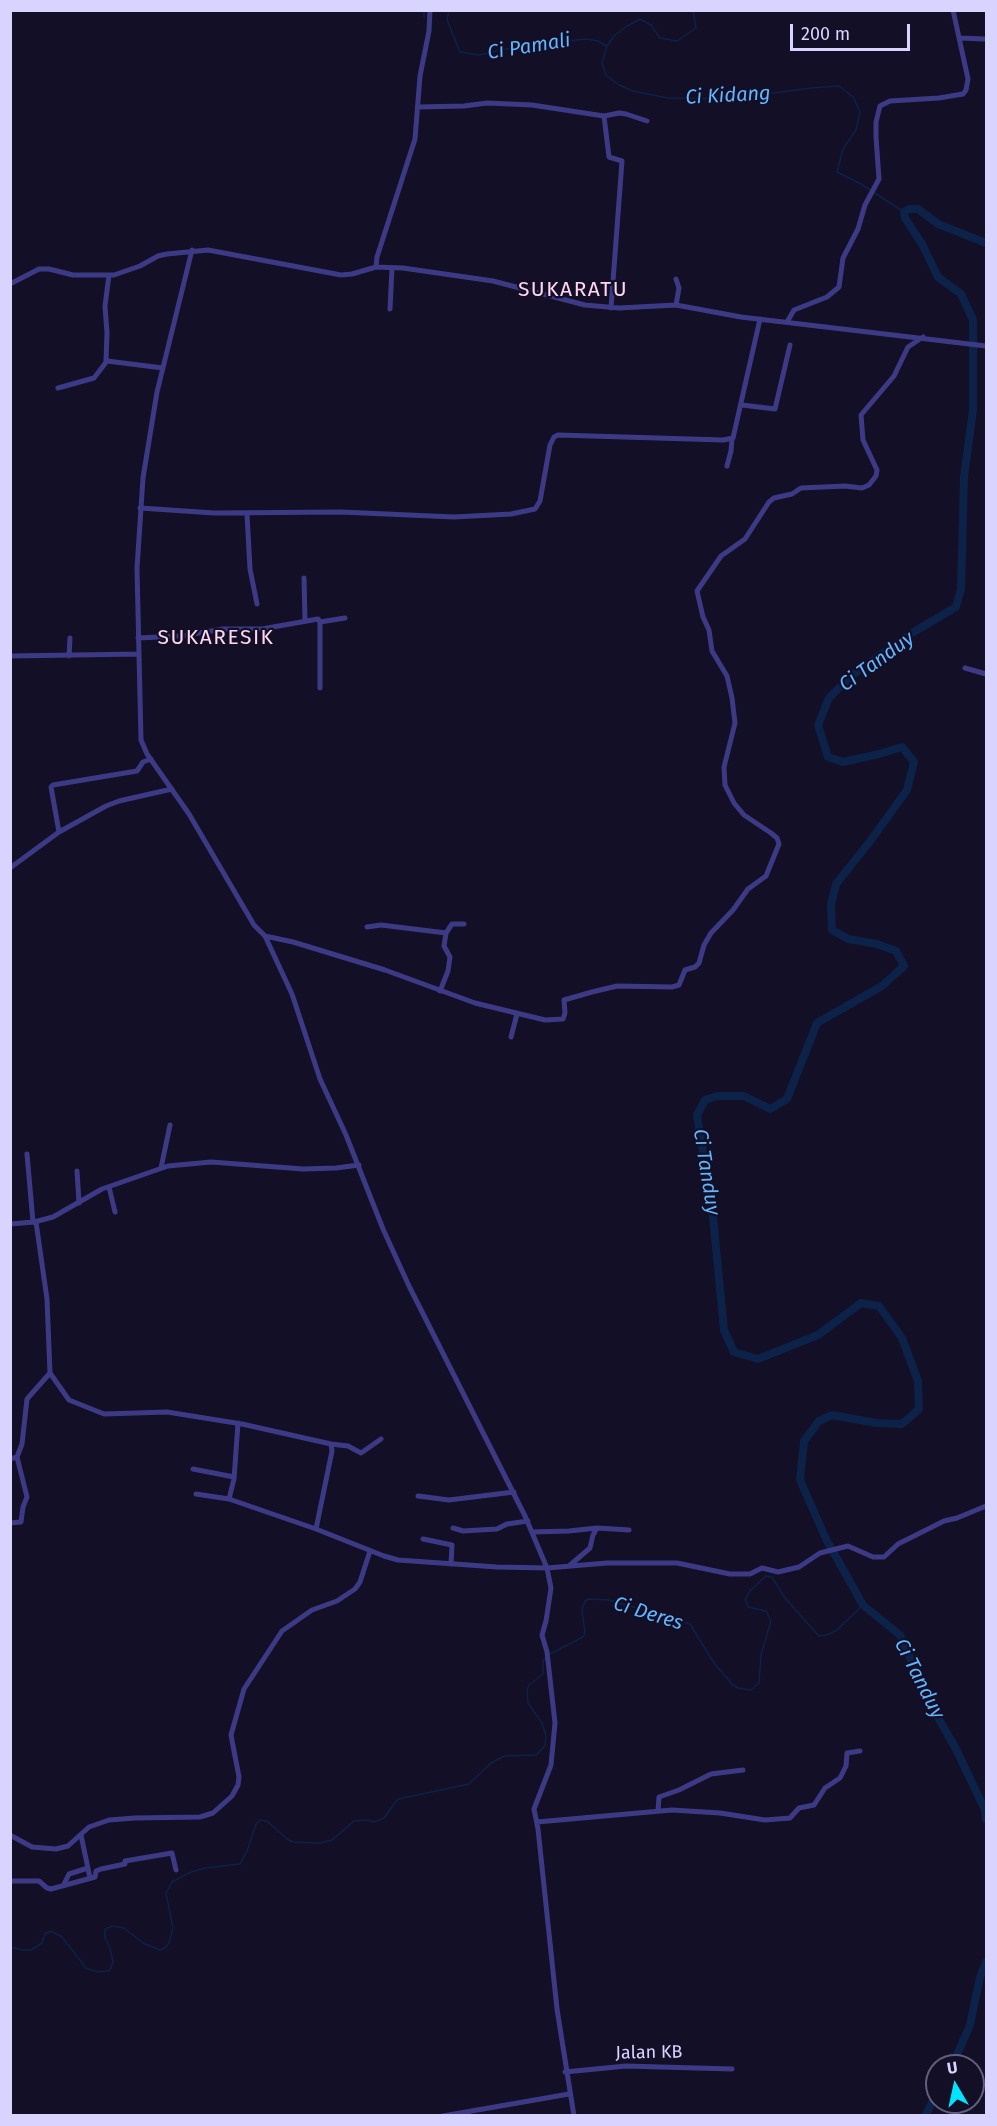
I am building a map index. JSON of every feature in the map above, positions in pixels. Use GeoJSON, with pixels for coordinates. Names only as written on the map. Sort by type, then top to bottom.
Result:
{"type":"FeatureCollection","features":[{"type":"Feature","properties":{"kind":"street"},"geometry":{"type":"LineString","coordinates":[[376,267],[377,257],[413,150],[420,76],[429,31],[430,10]]}},
{"type":"Feature","properties":{"kind":"street"},"geometry":{"type":"LineString","coordinates":[[787,322],[794,310],[827,297],[839,287],[843,258],[858,229],[868,199],[877,184],[879,172],[876,122],[880,106],[890,101],[939,98],[965,92],[968,79],[953,10]]}},
{"type":"Feature","properties":{"kind":"street"},"geometry":{"type":"LineString","coordinates":[[960,38],[984,39]]}},
{"type":"Feature","properties":{"kind":"street"},"geometry":{"type":"LineString","coordinates":[[418,107],[507,103],[552,106],[604,116],[619,113],[647,121]]}},
{"type":"Feature","properties":{"kind":"street"},"geometry":{"type":"LineString","coordinates":[[604,116],[608,156],[622,161],[611,308]]}},
{"type":"Feature","properties":{"kind":"street"},"geometry":{"type":"LineString","coordinates":[[192,250],[153,413],[140,508],[137,565],[141,740],[145,750],[189,814],[254,925],[265,936],[292,994],[320,1078],[359,1165],[383,1229],[421,1313],[514,1492],[547,1568],[551,1588],[542,1635],[547,1652],[554,1712],[554,1734],[551,1765],[544,1788],[534,1806],[566,2072],[574,2115]]}},
{"type":"Feature","properties":{"kind":"street"},"geometry":{"type":"LineString","coordinates":[[10,284],[19,281],[32,271],[44,268],[73,275],[109,275],[140,266],[158,256],[192,250],[208,250],[344,275],[376,267],[493,281],[560,299],[611,308],[676,305],[760,319],[987,346]]}},
{"type":"Feature","properties":{"kind":"street"},"geometry":{"type":"LineString","coordinates":[[390,309],[392,268]]}},
{"type":"Feature","properties":{"kind":"street"},"geometry":{"type":"LineString","coordinates":[[58,387],[94,378],[106,362],[105,306],[109,275]]}},
{"type":"Feature","properties":{"kind":"street"},"geometry":{"type":"LineString","coordinates":[[676,279],[679,288],[676,305]]}},
{"type":"Feature","properties":{"kind":"street"},"geometry":{"type":"LineString","coordinates":[[727,466],[760,319]]}},
{"type":"Feature","properties":{"kind":"street"},"geometry":{"type":"LineString","coordinates":[[265,936],[293,942],[385,970],[440,992],[545,1020],[559,1020],[565,1016],[564,1000],[617,986],[677,987],[685,970],[697,966],[711,933],[733,910],[748,889],[766,876],[778,842],[771,833],[744,815],[734,803],[725,785],[724,767],[735,723],[732,699],[727,676],[712,651],[709,630],[703,617],[697,592],[719,558],[745,538],[771,500],[792,494],[801,488],[844,486],[862,488],[869,485],[877,474],[877,467],[863,440],[861,416],[894,376],[908,347],[923,337]]}},
{"type":"Feature","properties":{"kind":"street"},"geometry":{"type":"LineString","coordinates":[[742,405],[775,409],[790,345]]}},
{"type":"Feature","properties":{"kind":"street"},"geometry":{"type":"LineString","coordinates":[[106,362],[117,360],[163,368]]}},
{"type":"Feature","properties":{"kind":"street"},"geometry":{"type":"LineString","coordinates":[[140,508],[247,514],[340,512],[454,517],[521,513],[538,507],[550,445],[554,437],[558,435],[732,439]]}},
{"type":"Feature","properties":{"kind":"street"},"geometry":{"type":"LineString","coordinates":[[247,514],[250,568],[257,604]]}},
{"type":"Feature","properties":{"kind":"street"},"geometry":{"type":"LineString","coordinates":[[304,578],[305,621]]}},
{"type":"Feature","properties":{"kind":"street"},"geometry":{"type":"LineString","coordinates":[[138,638],[181,636],[220,629],[262,629],[318,619],[320,622],[345,618]]}},
{"type":"Feature","properties":{"kind":"street"},"geometry":{"type":"LineString","coordinates":[[320,622],[320,688]]}},
{"type":"Feature","properties":{"kind":"street"},"geometry":{"type":"LineString","coordinates":[[69,656],[70,638]]}},
{"type":"Feature","properties":{"kind":"street"},"geometry":{"type":"LineString","coordinates":[[10,656],[138,654]]}},
{"type":"Feature","properties":{"kind":"street"},"geometry":{"type":"LineString","coordinates":[[965,668],[987,674]]}},
{"type":"Feature","properties":{"kind":"street"},"geometry":{"type":"LineString","coordinates":[[59,832],[51,787],[53,785],[137,771],[142,762],[151,759]]}},
{"type":"Feature","properties":{"kind":"street"},"geometry":{"type":"LineString","coordinates":[[10,868],[59,832],[113,804],[172,789]]}},
{"type":"Feature","properties":{"kind":"street"},"geometry":{"type":"LineString","coordinates":[[440,992],[448,971],[450,957],[444,946],[446,933],[452,924],[464,924]]}},
{"type":"Feature","properties":{"kind":"street"},"geometry":{"type":"LineString","coordinates":[[367,927],[381,925],[446,933]]}},
{"type":"Feature","properties":{"kind":"street"},"geometry":{"type":"LineString","coordinates":[[511,1037],[517,1014]]}},
{"type":"Feature","properties":{"kind":"street"},"geometry":{"type":"LineString","coordinates":[[161,1168],[170,1125]]}},
{"type":"Feature","properties":{"kind":"street"},"geometry":{"type":"LineString","coordinates":[[27,1154],[34,1222],[47,1299],[50,1373],[69,1400],[104,1414],[167,1412],[238,1423],[348,1446],[361,1453],[381,1439]]}},
{"type":"Feature","properties":{"kind":"street"},"geometry":{"type":"LineString","coordinates":[[10,1224],[34,1222],[60,1214],[109,1187],[161,1168],[211,1162],[303,1169],[359,1165]]}},
{"type":"Feature","properties":{"kind":"street"},"geometry":{"type":"LineString","coordinates":[[77,1171],[79,1203]]}},
{"type":"Feature","properties":{"kind":"street"},"geometry":{"type":"LineString","coordinates":[[109,1187],[115,1212]]}},
{"type":"Feature","properties":{"kind":"street"},"geometry":{"type":"LineString","coordinates":[[10,1523],[21,1522],[22,1507],[27,1497],[14,1458],[22,1444],[27,1400],[50,1373]]}},
{"type":"Feature","properties":{"kind":"street"},"geometry":{"type":"LineString","coordinates":[[230,1499],[238,1423]]}},
{"type":"Feature","properties":{"kind":"street"},"geometry":{"type":"LineString","coordinates":[[316,1528],[332,1451],[331,1444]]}},
{"type":"Feature","properties":{"kind":"street"},"geometry":{"type":"LineString","coordinates":[[193,1469],[234,1477]]}},
{"type":"Feature","properties":{"kind":"street"},"geometry":{"type":"LineString","coordinates":[[418,1496],[449,1500],[514,1492]]}},
{"type":"Feature","properties":{"kind":"street"},"geometry":{"type":"LineString","coordinates":[[196,1494],[230,1499],[316,1528],[398,1560],[547,1568],[607,1563],[677,1563],[730,1574],[750,1574],[762,1568],[778,1572],[799,1567],[820,1553],[848,1546],[873,1557],[884,1557],[898,1544],[940,1522],[987,1506]]}},
{"type":"Feature","properties":{"kind":"street"},"geometry":{"type":"LineString","coordinates":[[453,1528],[471,1531],[498,1529],[507,1524],[528,1521]]}},
{"type":"Feature","properties":{"kind":"street"},"geometry":{"type":"LineString","coordinates":[[532,1532],[597,1528],[629,1530]]}},
{"type":"Feature","properties":{"kind":"street"},"geometry":{"type":"LineString","coordinates":[[568,1567],[590,1548],[597,1528]]}},
{"type":"Feature","properties":{"kind":"street"},"geometry":{"type":"LineString","coordinates":[[423,1539],[452,1545],[451,1564]]}},
{"type":"Feature","properties":{"kind":"street"},"geometry":{"type":"LineString","coordinates":[[10,1835],[27,1845],[48,1850],[68,1846],[89,1827],[118,1818],[186,1818],[210,1815],[232,1796],[239,1781],[231,1735],[244,1689],[282,1630],[307,1612],[337,1601],[355,1589],[360,1582],[370,1551]]}},
{"type":"Feature","properties":{"kind":"street"},"geometry":{"type":"LineString","coordinates":[[537,1822],[690,1810],[765,1820],[790,1818],[799,1808],[814,1805],[825,1788],[840,1778],[846,1766],[847,1753],[860,1750]]}},
{"type":"Feature","properties":{"kind":"street"},"geometry":{"type":"LineString","coordinates":[[658,1811],[659,1797],[711,1774],[743,1770]]}},
{"type":"Feature","properties":{"kind":"street"},"geometry":{"type":"LineString","coordinates":[[81,1835],[90,1878]]}},
{"type":"Feature","properties":{"kind":"street"},"geometry":{"type":"LineString","coordinates":[[10,1881],[39,1881],[51,1889],[94,1877],[96,1871],[125,1864],[125,1861],[172,1853],[176,1870]]}},
{"type":"Feature","properties":{"kind":"street"},"geometry":{"type":"LineString","coordinates":[[63,1886],[69,1874],[88,1868]]}},
{"type":"Feature","properties":{"kind":"street","name":"Jalan KB"},"geometry":{"type":"LineString","coordinates":[[566,2072],[626,2066],[732,2069]]}},
{"type":"Feature","properties":{"kind":"street"},"geometry":{"type":"LineString","coordinates":[[443,2115],[569,2094]]}},
{"type":"Feature","properties":{"kind":"waterway","name":"Ci Pamali"},"geometry":{"type":"LineString","coordinates":[[424,10],[424,17]]}},
{"type":"Feature","properties":{"kind":"waterway","name":"Ci Pamali"},"geometry":{"type":"LineString","coordinates":[[449,10],[447,20],[460,52],[479,55],[524,45],[586,39],[598,41],[606,46]]}},
{"type":"Feature","properties":{"kind":"waterway","name":"Ci Kidang"},"geometry":{"type":"LineString","coordinates":[[693,10],[696,28],[677,41],[660,38],[651,25],[640,19],[627,26],[615,35],[607,46],[602,63],[606,75],[619,85],[633,91],[668,98],[728,99],[839,86],[853,97],[860,112],[856,130],[843,149],[837,172],[861,184],[904,212]]}},
{"type":"Feature","properties":{"kind":"waterway","name":"Ci Tanduy"},"geometry":{"type":"LineString","coordinates":[[986,243],[938,224],[918,209],[909,209],[904,212],[905,218],[922,244],[938,277],[961,294],[973,320],[973,410],[964,477],[961,589],[956,607],[912,633],[851,676],[829,698],[818,725],[828,757],[843,762],[902,747],[914,762],[907,790],[836,884],[831,905],[832,930],[848,939],[877,944],[896,951],[904,966],[882,986],[817,1023],[787,1099],[770,1109],[744,1096],[717,1096],[705,1100],[697,1115],[713,1217],[724,1330],[734,1352],[758,1359],[818,1335],[861,1303],[879,1306],[902,1338],[918,1381],[919,1409],[902,1424],[876,1423],[832,1415],[819,1421],[804,1441],[800,1480],[826,1539],[863,1605],[900,1635],[929,1702],[956,1749],[985,1810],[986,1819]]}},
{"type":"Feature","properties":{"kind":"waterway","name":"Ci Deres"},"geometry":{"type":"LineString","coordinates":[[550,1654],[583,1637],[585,1633],[582,1610],[585,1601],[589,1599],[609,1600],[690,1624],[714,1663],[733,1685],[751,1690],[759,1683],[761,1655],[771,1621],[766,1611],[748,1607],[745,1599],[766,1576],[772,1577],[785,1598],[819,1636],[837,1630],[863,1605]]}},
{"type":"Feature","properties":{"kind":"waterway","name":"Ci Deres"},"geometry":{"type":"LineString","coordinates":[[10,1947],[31,1950],[42,1943],[45,1934],[51,1931],[62,1937],[86,1968],[97,1972],[110,1970],[113,1962],[105,1938],[105,1929],[112,1926],[124,1928],[143,1943],[160,1950],[165,1948],[169,1943],[173,1928],[166,1893],[172,1882],[205,1868],[240,1864],[256,1824],[260,1820],[267,1821],[293,1842],[320,1843],[332,1840],[354,1821],[374,1822],[384,1818],[397,1800],[469,1784],[491,1763],[504,1756],[536,1755],[545,1746],[546,1736],[542,1723],[528,1703],[527,1690],[529,1685],[543,1674],[543,1661],[546,1657]]}},
{"type":"Feature","properties":{"kind":"waterway","name":"Ci Tanduy"},"geometry":{"type":"LineString","coordinates":[[957,2054],[970,2025],[980,1977],[986,1962]]}},
{"type":"Feature","properties":{"kind":"district","name":"SUKARATU"},"geometry":{"type":"Point","coordinates":[573,290]}},
{"type":"Feature","properties":{"kind":"district","name":"SUKARESIK"},"geometry":{"type":"Point","coordinates":[216,638]}}]}
